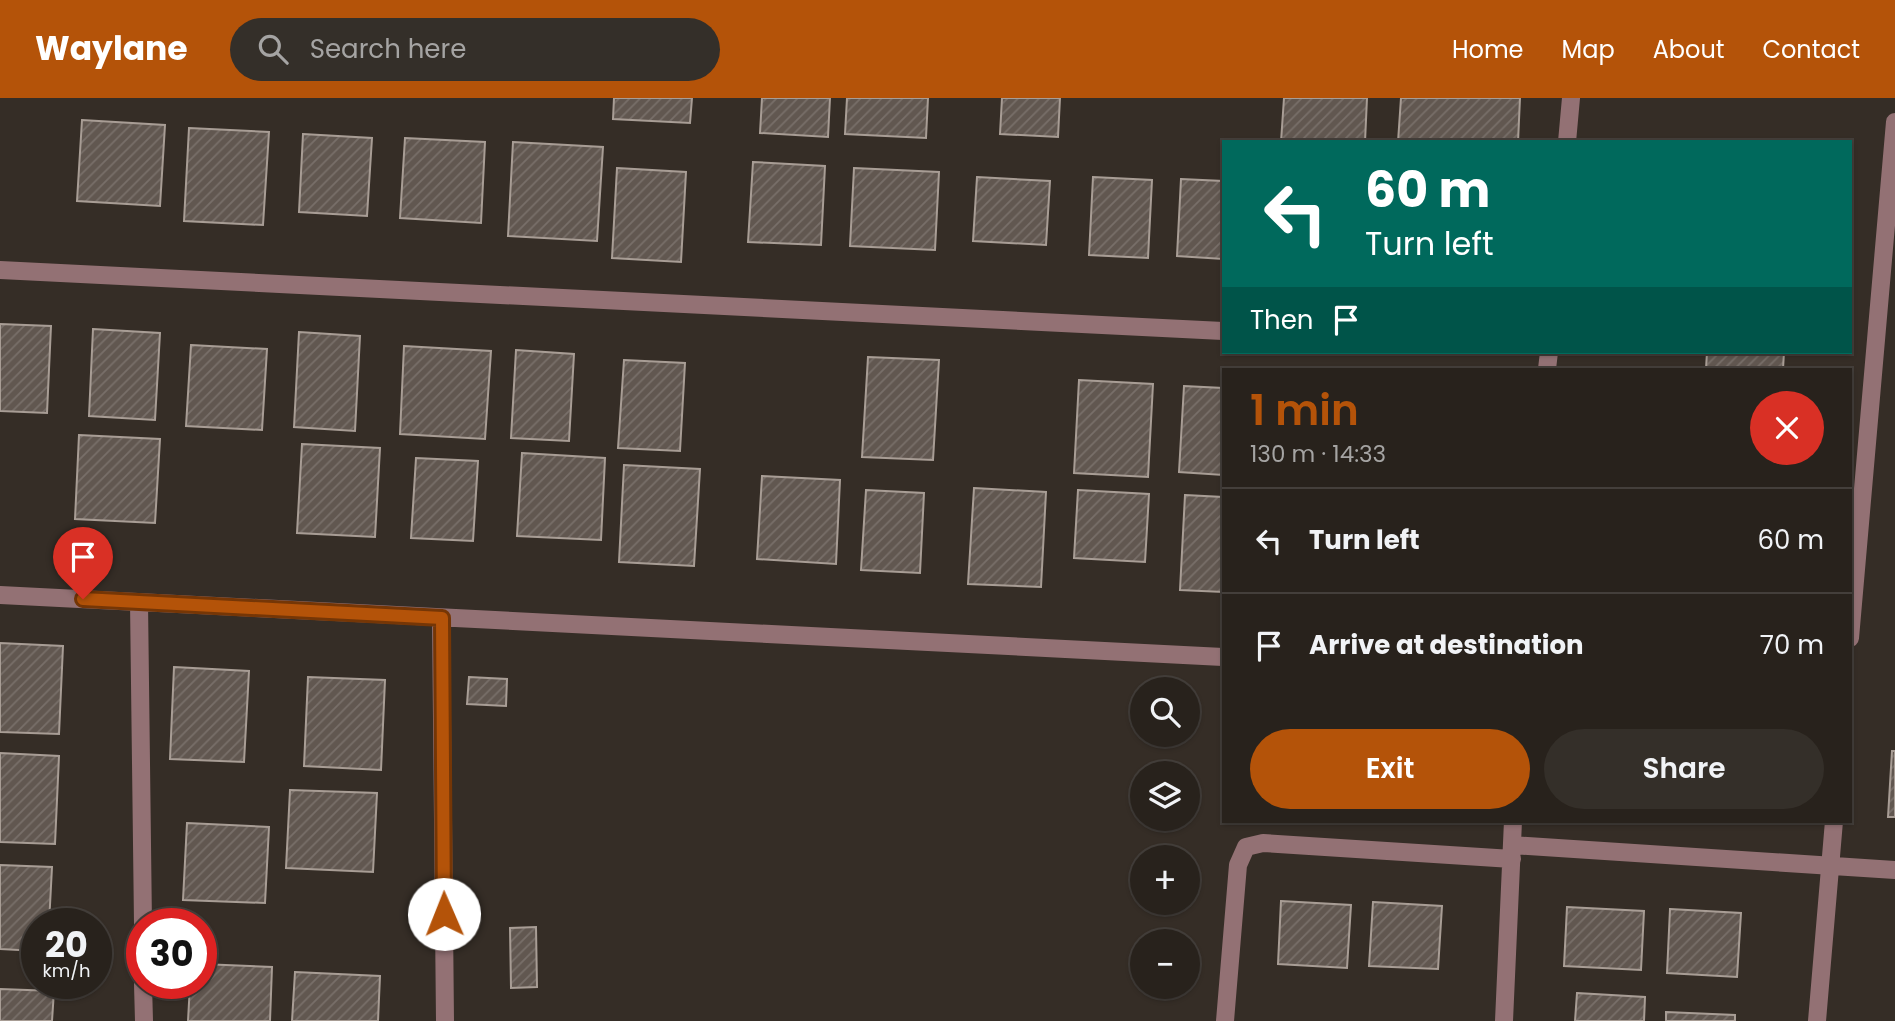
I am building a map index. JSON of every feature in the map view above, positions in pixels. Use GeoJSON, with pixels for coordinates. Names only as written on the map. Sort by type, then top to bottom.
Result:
{"type":"FeatureCollection","features":[{"type":"Feature","properties":{"kind":"street"},"geometry":{"type":"LineString","coordinates":[[1567,140],[1571,98]]}},
{"type":"Feature","properties":{"kind":"street"},"geometry":{"type":"LineString","coordinates":[[1852,615],[1895,122]]}},
{"type":"Feature","properties":{"kind":"street"},"geometry":{"type":"LineString","coordinates":[[0,270],[1222,331]]}},
{"type":"Feature","properties":{"kind":"street"},"geometry":{"type":"LineString","coordinates":[[0,595],[1222,657]]}},
{"type":"Feature","properties":{"kind":"street"},"geometry":{"type":"LineString","coordinates":[[139,602],[143,908]]}},
{"type":"Feature","properties":{"kind":"street"},"geometry":{"type":"LineString","coordinates":[[442,618],[445,1021]]}},
{"type":"Feature","properties":{"kind":"street"},"geometry":{"type":"LineString","coordinates":[[1504,1021],[1513,823]]}},
{"type":"Feature","properties":{"kind":"street"},"geometry":{"type":"LineString","coordinates":[[1817,1021],[1834,823]]}},
{"type":"Feature","properties":{"kind":"street"},"geometry":{"type":"LineString","coordinates":[[1225,1021],[1238,865],[1246,847],[1263,843],[1895,870]]}},
{"type":"Feature","properties":{"kind":"street"},"geometry":{"type":"LineString","coordinates":[[143,999],[144,1021]]}},
{"type":"Feature","properties":{"kind":"building"},"geometry":{"type":"Polygon","coordinates":[[[614,98],[692,98],[690,123],[613,119],[614,98]]]}},
{"type":"Feature","properties":{"kind":"building"},"geometry":{"type":"Polygon","coordinates":[[[762,98],[830,98],[828,137],[760,133],[762,98]]]}},
{"type":"Feature","properties":{"kind":"building"},"geometry":{"type":"Polygon","coordinates":[[[847,98],[928,98],[926,138],[845,134],[847,98]]]}},
{"type":"Feature","properties":{"kind":"building"},"geometry":{"type":"Polygon","coordinates":[[[1002,98],[1060,98],[1058,137],[1000,134],[1002,98]]]}},
{"type":"Feature","properties":{"kind":"building"},"geometry":{"type":"Polygon","coordinates":[[[1284,98],[1367,98],[1365,140],[1281,140],[1284,98]]]}},
{"type":"Feature","properties":{"kind":"building"},"geometry":{"type":"Polygon","coordinates":[[[1401,98],[1520,98],[1518,140],[1398,140],[1401,98]]]}},
{"type":"Feature","properties":{"kind":"building"},"geometry":{"type":"Polygon","coordinates":[[[82,120],[165,125],[160,206],[77,201],[82,120]]]}},
{"type":"Feature","properties":{"kind":"building"},"geometry":{"type":"Polygon","coordinates":[[[189,128],[269,132],[263,225],[184,221],[189,128]]]}},
{"type":"Feature","properties":{"kind":"building"},"geometry":{"type":"Polygon","coordinates":[[[303,134],[372,138],[367,216],[299,212],[303,134]]]}},
{"type":"Feature","properties":{"kind":"building"},"geometry":{"type":"Polygon","coordinates":[[[405,138],[485,142],[481,223],[400,218],[405,138]]]}},
{"type":"Feature","properties":{"kind":"building"},"geometry":{"type":"Polygon","coordinates":[[[513,142],[603,147],[597,241],[508,236],[513,142]]]}},
{"type":"Feature","properties":{"kind":"building"},"geometry":{"type":"Polygon","coordinates":[[[753,162],[825,166],[821,245],[748,242],[753,162]]]}},
{"type":"Feature","properties":{"kind":"building"},"geometry":{"type":"Polygon","coordinates":[[[617,168],[686,172],[681,262],[612,258],[617,168]]]}},
{"type":"Feature","properties":{"kind":"building"},"geometry":{"type":"Polygon","coordinates":[[[854,168],[939,172],[935,250],[850,246],[854,168]]]}},
{"type":"Feature","properties":{"kind":"building"},"geometry":{"type":"Polygon","coordinates":[[[977,177],[1050,181],[1046,245],[973,241],[977,177]]]}},
{"type":"Feature","properties":{"kind":"building"},"geometry":{"type":"Polygon","coordinates":[[[1093,177],[1152,180],[1148,258],[1089,255],[1093,177]]]}},
{"type":"Feature","properties":{"kind":"building"},"geometry":{"type":"Polygon","coordinates":[[[1181,179],[1222,181],[1222,259],[1177,256],[1181,179]]]}},
{"type":"Feature","properties":{"kind":"building"},"geometry":{"type":"Polygon","coordinates":[[[0,324],[51,326],[47,413],[0,411],[0,324]]]}},
{"type":"Feature","properties":{"kind":"building"},"geometry":{"type":"Polygon","coordinates":[[[93,329],[160,333],[155,420],[89,416],[93,329]]]}},
{"type":"Feature","properties":{"kind":"building"},"geometry":{"type":"Polygon","coordinates":[[[299,332],[360,336],[355,431],[294,427],[299,332]]]}},
{"type":"Feature","properties":{"kind":"building"},"geometry":{"type":"Polygon","coordinates":[[[191,345],[267,349],[262,430],[186,426],[191,345]]]}},
{"type":"Feature","properties":{"kind":"building"},"geometry":{"type":"Polygon","coordinates":[[[404,346],[491,351],[485,439],[400,434],[404,346]]]}},
{"type":"Feature","properties":{"kind":"building"},"geometry":{"type":"Polygon","coordinates":[[[516,350],[574,354],[569,441],[511,438],[516,350]]]}},
{"type":"Feature","properties":{"kind":"building"},"geometry":{"type":"Polygon","coordinates":[[[1707,354],[1784,354],[1783,368],[1706,368],[1707,354]]]}},
{"type":"Feature","properties":{"kind":"building"},"geometry":{"type":"Polygon","coordinates":[[[868,357],[939,360],[933,460],[862,457],[868,357]]]}},
{"type":"Feature","properties":{"kind":"building"},"geometry":{"type":"Polygon","coordinates":[[[624,360],[685,363],[680,451],[618,448],[624,360]]]}},
{"type":"Feature","properties":{"kind":"building"},"geometry":{"type":"Polygon","coordinates":[[[1079,380],[1153,384],[1148,477],[1074,473],[1079,380]]]}},
{"type":"Feature","properties":{"kind":"building"},"geometry":{"type":"Polygon","coordinates":[[[1184,386],[1222,388],[1222,475],[1179,472],[1184,386]]]}},
{"type":"Feature","properties":{"kind":"building"},"geometry":{"type":"Polygon","coordinates":[[[79,435],[160,439],[155,523],[75,519],[79,435]]]}},
{"type":"Feature","properties":{"kind":"building"},"geometry":{"type":"Polygon","coordinates":[[[302,444],[380,448],[375,537],[297,533],[302,444]]]}},
{"type":"Feature","properties":{"kind":"building"},"geometry":{"type":"Polygon","coordinates":[[[522,453],[605,458],[601,540],[517,536],[522,453]]]}},
{"type":"Feature","properties":{"kind":"building"},"geometry":{"type":"Polygon","coordinates":[[[416,458],[478,461],[473,541],[411,538],[416,458]]]}},
{"type":"Feature","properties":{"kind":"building"},"geometry":{"type":"Polygon","coordinates":[[[624,465],[700,469],[694,566],[619,562],[624,465]]]}},
{"type":"Feature","properties":{"kind":"building"},"geometry":{"type":"Polygon","coordinates":[[[762,476],[840,480],[836,564],[757,559],[762,476]]]}},
{"type":"Feature","properties":{"kind":"building"},"geometry":{"type":"Polygon","coordinates":[[[974,488],[1046,492],[1041,587],[968,584],[974,488]]]}},
{"type":"Feature","properties":{"kind":"building"},"geometry":{"type":"Polygon","coordinates":[[[866,490],[924,493],[920,573],[861,570],[866,490]]]}},
{"type":"Feature","properties":{"kind":"building"},"geometry":{"type":"Polygon","coordinates":[[[1078,490],[1149,494],[1145,562],[1074,558],[1078,490]]]}},
{"type":"Feature","properties":{"kind":"building"},"geometry":{"type":"Polygon","coordinates":[[[1185,495],[1222,497],[1222,592],[1180,590],[1185,495]]]}},
{"type":"Feature","properties":{"kind":"building"},"geometry":{"type":"Polygon","coordinates":[[[0,643],[63,646],[59,734],[0,732],[0,643]]]}},
{"type":"Feature","properties":{"kind":"building"},"geometry":{"type":"Polygon","coordinates":[[[174,667],[249,671],[244,762],[170,759],[174,667]]]}},
{"type":"Feature","properties":{"kind":"building"},"geometry":{"type":"Polygon","coordinates":[[[308,677],[385,680],[381,770],[304,766],[308,677]]]}},
{"type":"Feature","properties":{"kind":"building"},"geometry":{"type":"Polygon","coordinates":[[[469,677],[507,679],[506,706],[467,704],[469,677]]]}},
{"type":"Feature","properties":{"kind":"building"},"geometry":{"type":"Polygon","coordinates":[[[1892,751],[1895,751],[1895,817],[1888,817],[1892,751]]]}},
{"type":"Feature","properties":{"kind":"building"},"geometry":{"type":"Polygon","coordinates":[[[0,753],[59,756],[55,844],[0,842],[0,753]]]}},
{"type":"Feature","properties":{"kind":"building"},"geometry":{"type":"Polygon","coordinates":[[[290,790],[377,793],[373,872],[286,868],[290,790]]]}},
{"type":"Feature","properties":{"kind":"building"},"geometry":{"type":"Polygon","coordinates":[[[187,823],[269,827],[265,903],[183,900],[187,823]]]}},
{"type":"Feature","properties":{"kind":"building"},"geometry":{"type":"Polygon","coordinates":[[[0,865],[52,867],[50,908],[21,908],[21,950],[0,949],[0,865]]]}},
{"type":"Feature","properties":{"kind":"building"},"geometry":{"type":"Polygon","coordinates":[[[1281,901],[1351,905],[1347,968],[1278,964],[1281,901]]]}},
{"type":"Feature","properties":{"kind":"building"},"geometry":{"type":"Polygon","coordinates":[[[1373,902],[1442,906],[1438,969],[1369,966],[1373,902]]]}},
{"type":"Feature","properties":{"kind":"building"},"geometry":{"type":"Polygon","coordinates":[[[1567,907],[1644,911],[1641,970],[1564,966],[1567,907]]]}},
{"type":"Feature","properties":{"kind":"building"},"geometry":{"type":"Polygon","coordinates":[[[1670,909],[1741,913],[1737,977],[1667,973],[1670,909]]]}},
{"type":"Feature","properties":{"kind":"building"},"geometry":{"type":"Polygon","coordinates":[[[536,927],[537,987],[511,988],[510,928],[536,927]]]}},
{"type":"Feature","properties":{"kind":"building"},"geometry":{"type":"Polygon","coordinates":[[[217,965],[272,967],[270,1021],[188,1021],[189,999],[217,999],[217,965]]]}},
{"type":"Feature","properties":{"kind":"building"},"geometry":{"type":"Polygon","coordinates":[[[295,972],[380,976],[378,1021],[292,1021],[295,972]]]}},
{"type":"Feature","properties":{"kind":"building"},"geometry":{"type":"Polygon","coordinates":[[[0,989],[21,990],[21,999],[53,999],[52,1021],[0,1021],[0,989]]]}},
{"type":"Feature","properties":{"kind":"building"},"geometry":{"type":"Polygon","coordinates":[[[1577,993],[1645,997],[1644,1021],[1575,1021],[1577,993]]]}},
{"type":"Feature","properties":{"kind":"building"},"geometry":{"type":"Polygon","coordinates":[[[1666,1012],[1735,1015],[1735,1021],[1666,1021],[1666,1012]]]}},
{"type":"Feature","properties":{"kind":"route"},"geometry":{"type":"LineString","coordinates":[[83,599],[442,618],[444,914]]}}]}
